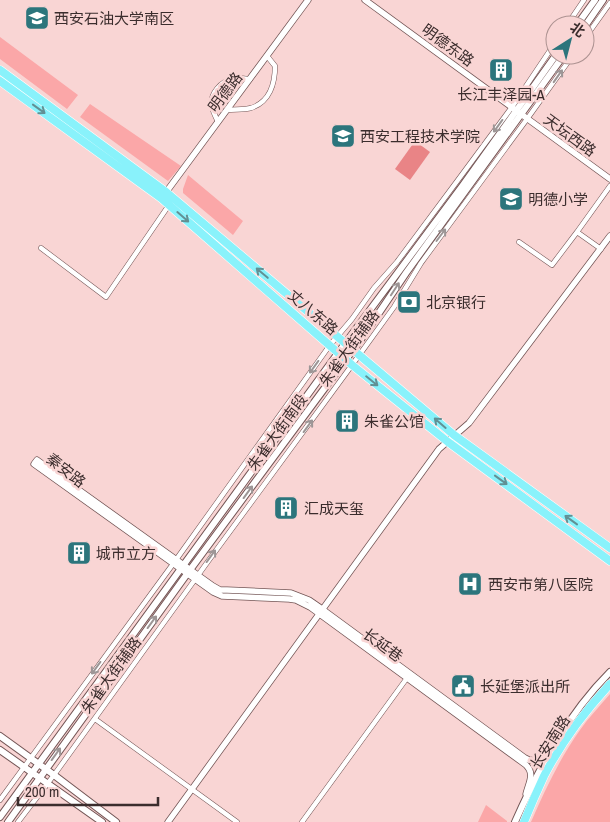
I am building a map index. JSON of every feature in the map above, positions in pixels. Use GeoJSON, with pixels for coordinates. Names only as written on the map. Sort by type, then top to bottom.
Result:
{"type":"FeatureCollection","features":[{"type":"Feature","properties":{"kind":"main road"},"geometry":{"type":"LineString","coordinates":[[584,15],[595,0]]}},
{"type":"Feature","properties":{"kind":"main road"},"geometry":{"type":"LineString","coordinates":[[593,15],[603,0]]}},
{"type":"Feature","properties":{"kind":"main road","name":"朱雀大街南段"},"geometry":{"type":"LineString","coordinates":[[8,822],[40,778],[42,767],[181,567],[549,65]]}},
{"type":"Feature","properties":{"kind":"main road","name":"朱雀大街南段"},"geometry":{"type":"LineString","coordinates":[[0,817],[32,773],[42,767],[346,359],[516,111],[555,65]]}},
{"type":"Feature","properties":{"kind":"main road","name":"丈八东路"},"geometry":{"type":"LineString","coordinates":[[0,70],[164,195],[360,354],[454,435],[610,548]]}},
{"type":"Feature","properties":{"kind":"main road","name":"丈八东路"},"geometry":{"type":"LineString","coordinates":[[0,81],[164,195],[169,205],[352,366],[448,442],[610,561]]}},
{"type":"Feature","properties":{"kind":"main road"},"geometry":{"type":"LineString","coordinates":[[515,822],[551,749],[586,699],[610,672]]}},
{"type":"Feature","properties":{"kind":"main road","name":"长安南路"},"geometry":{"type":"LineString","coordinates":[[524,822],[556,755],[586,712],[610,684]]}},
{"type":"Feature","properties":{"kind":"main road"},"geometry":{"type":"LineString","coordinates":[[0,736],[116,822]]}},
{"type":"Feature","properties":{"kind":"main road"},"geometry":{"type":"LineString","coordinates":[[0,750],[102,822]]}},
{"type":"Feature","properties":{"kind":"street","name":"明德路"},"geometry":{"type":"LineString","coordinates":[[164,195],[308,0]]}},
{"type":"Feature","properties":{"kind":"street","name":"明德东路"},"geometry":{"type":"LineString","coordinates":[[365,0],[516,111]]}},
{"type":"Feature","properties":{"kind":"street"},"geometry":{"type":"LineString","coordinates":[[574,15],[584,0]]}},
{"type":"Feature","properties":{"kind":"street"},"geometry":{"type":"LineString","coordinates":[[595,24],[610,3]]}},
{"type":"Feature","properties":{"kind":"street"},"geometry":{"type":"LineString","coordinates":[[227,110],[250,108],[261,102],[270,92],[275,80],[275,66],[267,56]]}},
{"type":"Feature","properties":{"kind":"street","name":"朱雀大街辅路"},"geometry":{"type":"LineString","coordinates":[[0,800],[330,345],[516,111],[545,60]]}},
{"type":"Feature","properties":{"kind":"street","name":"朱雀大街辅路"},"geometry":{"type":"LineString","coordinates":[[18,822],[54,776],[196,577],[352,366],[394,306],[421,263],[566,65]]}},
{"type":"Feature","properties":{"kind":"street"},"geometry":{"type":"LineString","coordinates":[[218,122],[212,106],[213,95],[218,88],[224,82],[235,78],[250,79]]}},
{"type":"Feature","properties":{"kind":"street","name":"天坛西路"},"geometry":{"type":"LineString","coordinates":[[516,111],[610,179]]}},
{"type":"Feature","properties":{"kind":"street"},"geometry":{"type":"LineString","coordinates":[[519,242],[552,265],[610,186]]}},
{"type":"Feature","properties":{"kind":"street"},"geometry":{"type":"LineString","coordinates":[[41,248],[106,297],[169,205]]}},
{"type":"Feature","properties":{"kind":"street"},"geometry":{"type":"LineString","coordinates":[[577,232],[601,248]]}},
{"type":"Feature","properties":{"kind":"street"},"geometry":{"type":"LineString","coordinates":[[168,822],[438,450],[469,423],[610,236]]}},
{"type":"Feature","properties":{"kind":"street","name":"秦安路"},"geometry":{"type":"LineString","coordinates":[[174,562],[37,460],[34,464],[181,567]]}},
{"type":"Feature","properties":{"kind":"street","name":"长延巷"},"geometry":{"type":"LineString","coordinates":[[181,567],[220,590],[291,593],[309,600],[407,678],[528,768],[531,776],[526,797]]}},
{"type":"Feature","properties":{"kind":"street","name":"长延巷"},"geometry":{"type":"LineString","coordinates":[[321,611],[525,758],[538,761],[551,749]]}},
{"type":"Feature","properties":{"kind":"street"},"geometry":{"type":"LineString","coordinates":[[302,822],[407,678]]}},
{"type":"Feature","properties":{"kind":"street"},"geometry":{"type":"LineString","coordinates":[[95,719],[237,822]]}},
{"type":"Feature","properties":{"kind":"shaded area"},"geometry":{"type":"Polygon","coordinates":[[[0,37],[78,95],[67,109],[0,59],[0,37]]]}},
{"type":"Feature","properties":{"kind":"shaded area"},"geometry":{"type":"Polygon","coordinates":[[[90,104],[181,166],[168,181],[80,117],[90,104]]]}},
{"type":"Feature","properties":{"kind":"shaded area"},"geometry":{"type":"Polygon","coordinates":[[[415,141],[430,152],[410,180],[395,169],[415,141]]]}},
{"type":"Feature","properties":{"kind":"shaded area"},"geometry":{"type":"Polygon","coordinates":[[[188,175],[243,221],[233,235],[183,193],[188,175]]]}},
{"type":"Feature","properties":{"kind":"shaded area"},"geometry":{"type":"Polygon","coordinates":[[[610,694],[610,822],[531,822],[559,763],[583,725],[610,694]]]}},
{"type":"Feature","properties":{"kind":"shaded area"},"geometry":{"type":"Polygon","coordinates":[[[486,805],[507,821],[507,822],[478,822],[486,805]]]}},
{"type":"Feature","properties":{"kind":"place","name":"西安石油大学南区"},"geometry":{"type":"Point","coordinates":[37,18]}},
{"type":"Feature","properties":{"kind":"place","name":"长江丰泽园-A"},"geometry":{"type":"Point","coordinates":[501,70]}},
{"type":"Feature","properties":{"kind":"place","name":"西安工程技术学院"},"geometry":{"type":"Point","coordinates":[343,136]}},
{"type":"Feature","properties":{"kind":"place","name":"明德小学"},"geometry":{"type":"Point","coordinates":[511,199]}},
{"type":"Feature","properties":{"kind":"place","name":"北京银行"},"geometry":{"type":"Point","coordinates":[409,302]}},
{"type":"Feature","properties":{"kind":"place","name":"朱雀公馆"},"geometry":{"type":"Point","coordinates":[347,421]}},
{"type":"Feature","properties":{"kind":"place","name":"汇成天玺"},"geometry":{"type":"Point","coordinates":[286,508]}},
{"type":"Feature","properties":{"kind":"place","name":"城市立方"},"geometry":{"type":"Point","coordinates":[79,553]}},
{"type":"Feature","properties":{"kind":"place","name":"西安市第八医院"},"geometry":{"type":"Point","coordinates":[470,584]}},
{"type":"Feature","properties":{"kind":"place","name":"长延堡派出所"},"geometry":{"type":"Point","coordinates":[463,686]}}]}
